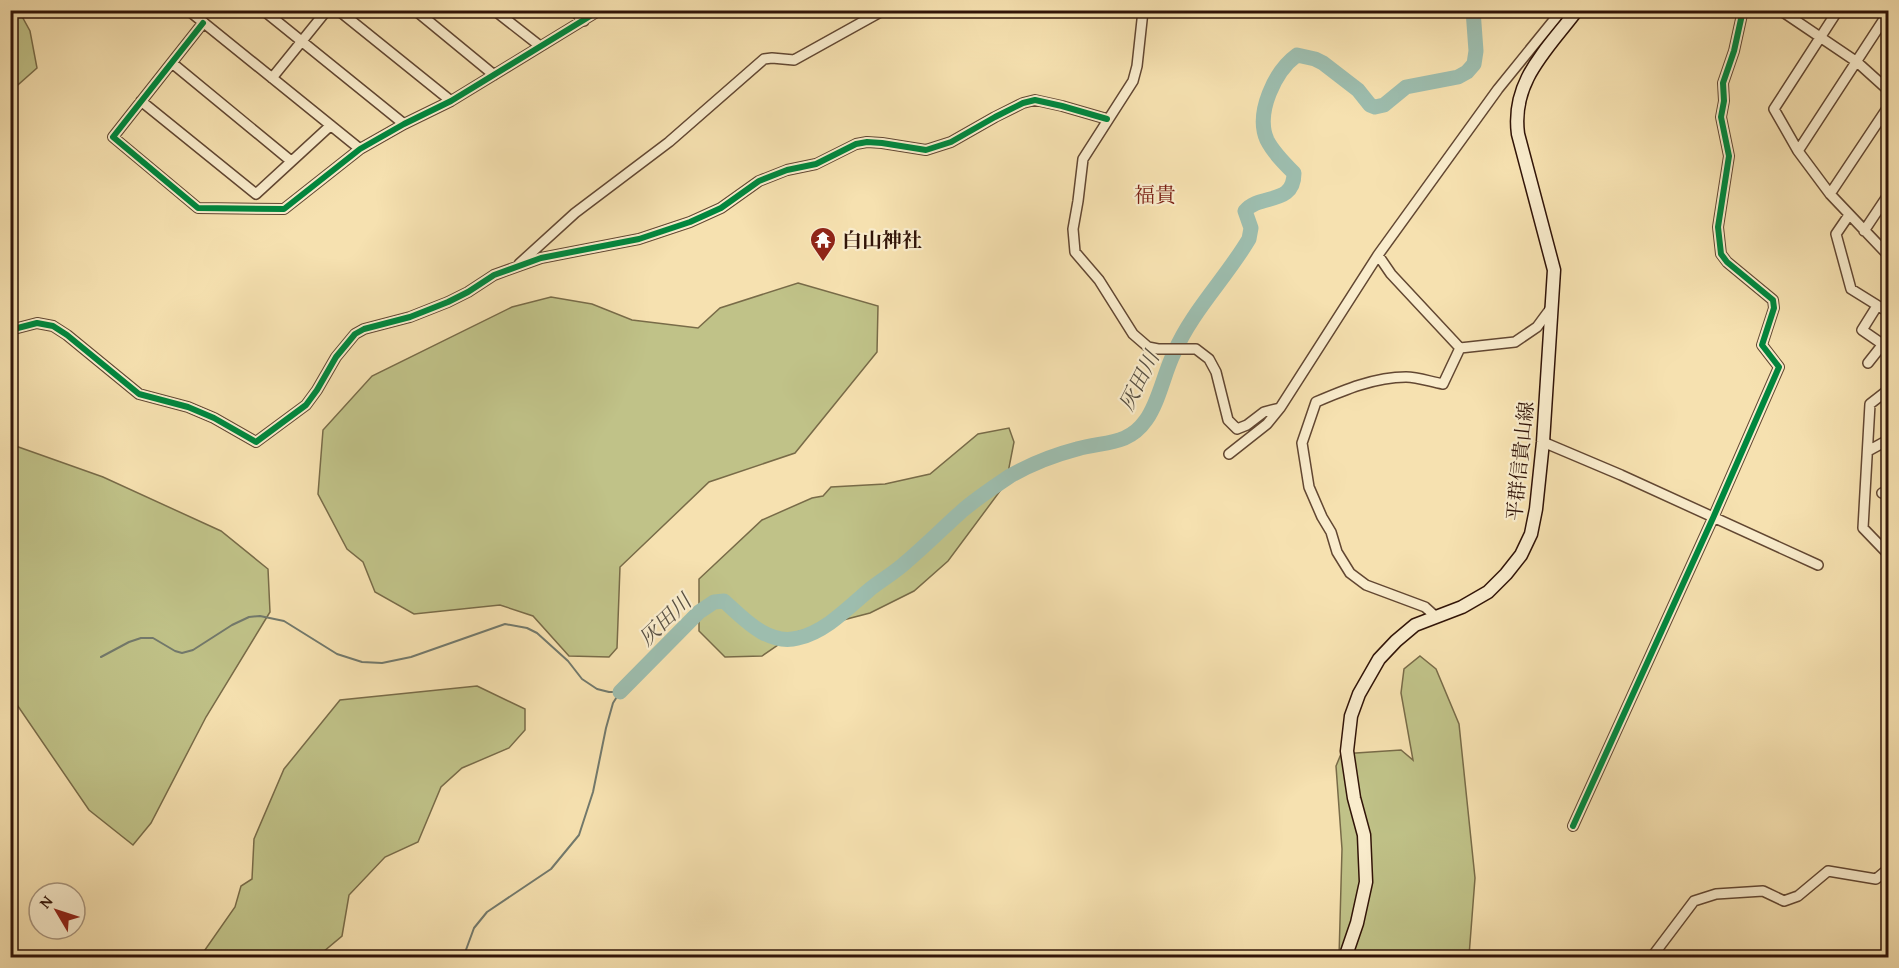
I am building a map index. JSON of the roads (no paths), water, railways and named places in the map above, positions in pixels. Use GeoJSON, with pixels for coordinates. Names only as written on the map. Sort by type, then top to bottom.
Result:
{"type":"FeatureCollection","features":[{"type":"Feature","properties":{"kind":"main road","name":"平群信貴山線"},"geometry":{"type":"LineString","coordinates":[[1349,954],[1366,882],[1364,835],[1354,798],[1347,751],[1351,716],[1359,694],[1379,659],[1396,641],[1415,625],[1462,606],[1488,592],[1521,555],[1531,534],[1544,442],[1554,270],[1518,134],[1516,115],[1519,95],[1527,77],[1577,10]]}},
{"type":"Feature","properties":{"kind":"street"},"geometry":{"type":"LineString","coordinates":[[188,10],[360,149]]}},
{"type":"Feature","properties":{"kind":"street"},"geometry":{"type":"LineString","coordinates":[[263,10],[404,124]]}},
{"type":"Feature","properties":{"kind":"street"},"geometry":{"type":"LineString","coordinates":[[272,78],[327,10]]}},
{"type":"Feature","properties":{"kind":"street"},"geometry":{"type":"LineString","coordinates":[[338,10],[451,101]]}},
{"type":"Feature","properties":{"kind":"street"},"geometry":{"type":"LineString","coordinates":[[494,10],[540,46]]}},
{"type":"Feature","properties":{"kind":"street"},"geometry":{"type":"LineString","coordinates":[[573,10],[584,21]]}},
{"type":"Feature","properties":{"kind":"street"},"geometry":{"type":"LineString","coordinates":[[203,23],[113,137],[198,208],[284,209],[360,149],[451,101],[600,10]]}},
{"type":"Feature","properties":{"kind":"street"},"geometry":{"type":"LineString","coordinates":[[515,268],[575,213],[669,142],[764,59],[794,60],[884,10]]}},
{"type":"Feature","properties":{"kind":"street"},"geometry":{"type":"LineString","coordinates":[[1229,454],[1267,424],[1280,408],[1378,255],[1498,89],[1562,10]]}},
{"type":"Feature","properties":{"kind":"street"},"geometry":{"type":"LineString","coordinates":[[1573,826],[1779,367],[1762,345],[1774,308],[1773,300],[1727,262],[1721,254],[1718,227],[1729,156],[1721,117],[1724,101],[1723,83],[1734,51],[1743,10]]}},
{"type":"Feature","properties":{"kind":"street"},"geometry":{"type":"LineString","coordinates":[[1838,10],[1774,109],[1798,151],[1830,194],[1888,255]]}},
{"type":"Feature","properties":{"kind":"street"},"geometry":{"type":"LineString","coordinates":[[416,11],[494,75]]}},
{"type":"Feature","properties":{"kind":"street"},"geometry":{"type":"LineString","coordinates":[[1144,11],[1133,81],[1083,159],[1073,229],[1075,252],[1099,280],[1133,334],[1148,347],[1196,349],[1209,359],[1216,372],[1228,420],[1237,429],[1247,425],[1264,412],[1280,408]]}},
{"type":"Feature","properties":{"kind":"street"},"geometry":{"type":"LineString","coordinates":[[1784,12],[1820,39],[1857,62],[1888,90]]}},
{"type":"Feature","properties":{"kind":"street"},"geometry":{"type":"LineString","coordinates":[[1798,151],[1887,17]]}},
{"type":"Feature","properties":{"kind":"street"},"geometry":{"type":"LineString","coordinates":[[172,63],[291,161]]}},
{"type":"Feature","properties":{"kind":"street"},"geometry":{"type":"LineString","coordinates":[[10,330],[37,323],[53,326],[139,394],[188,407],[214,418],[256,442],[306,405],[336,357],[355,334],[364,329],[410,317],[448,302],[494,275],[541,258],[639,239],[690,222],[721,208],[759,181],[787,170],[816,164],[856,144],[882,143],[926,150],[951,142],[994,117],[1035,100],[1107,119]]}},
{"type":"Feature","properties":{"kind":"street"},"geometry":{"type":"LineString","coordinates":[[141,101],[256,194],[330,126]]}},
{"type":"Feature","properties":{"kind":"street"},"geometry":{"type":"LineString","coordinates":[[1830,194],[1888,107]]}},
{"type":"Feature","properties":{"kind":"street"},"geometry":{"type":"LineString","coordinates":[[1864,231],[1888,195]]}},
{"type":"Feature","properties":{"kind":"street"},"geometry":{"type":"LineString","coordinates":[[1849,215],[1836,234],[1851,289],[1888,312]]}},
{"type":"Feature","properties":{"kind":"street"},"geometry":{"type":"LineString","coordinates":[[1378,255],[1391,274],[1460,348]]}},
{"type":"Feature","properties":{"kind":"street"},"geometry":{"type":"LineString","coordinates":[[1868,363],[1886,346],[1863,330],[1877,306]]}},
{"type":"Feature","properties":{"kind":"street"},"geometry":{"type":"LineString","coordinates":[[1460,348],[1515,342],[1537,327],[1552,307]]}},
{"type":"Feature","properties":{"kind":"street"},"geometry":{"type":"LineString","coordinates":[[1435,616],[1425,608],[1366,585],[1350,573],[1337,552],[1331,532],[1322,518],[1309,487],[1302,443],[1316,402],[1345,389],[1406,377],[1443,384],[1460,348]]}},
{"type":"Feature","properties":{"kind":"street"},"geometry":{"type":"LineString","coordinates":[[1888,390],[1870,404],[1863,528],[1888,554]]}},
{"type":"Feature","properties":{"kind":"street"},"geometry":{"type":"LineString","coordinates":[[1868,451],[1888,440]]}},
{"type":"Feature","properties":{"kind":"street"},"geometry":{"type":"LineString","coordinates":[[1544,442],[1818,565]]}},
{"type":"Feature","properties":{"kind":"street"},"geometry":{"type":"LineString","coordinates":[[1651,957],[1694,901],[1716,894],[1762,891],[1784,901],[1798,896],[1828,871],[1876,879],[1888,869]]}},
{"type":"Feature","properties":{"kind":"waterway","name":"灰田川"},"geometry":{"type":"LineString","coordinates":[[620,692],[699,612],[714,602],[724,601],[740,616],[767,635],[787,639],[808,635],[836,618],[901,567],[968,506],[1010,476],[1060,454],[1115,441],[1139,428],[1151,413],[1181,338],[1249,239],[1251,228],[1245,211],[1259,202],[1282,195],[1293,183],[1294,173],[1272,149],[1264,129],[1265,105],[1281,71],[1297,55],[1315,59],[1358,90],[1370,105],[1375,107],[1384,105],[1406,87],[1458,77],[1467,72],[1474,64],[1476,51],[1473,10]]}},
{"type":"Feature","properties":{"kind":"waterway"},"geometry":{"type":"LineString","coordinates":[[101,657],[141,638],[153,638],[182,653],[193,650],[232,625],[249,617],[260,616],[284,621],[337,654],[362,662],[382,663],[411,657],[505,624],[527,628],[537,633],[568,661],[582,679],[597,689],[620,692]]}},
{"type":"Feature","properties":{"kind":"waterway"},"geometry":{"type":"LineString","coordinates":[[463,958],[474,928],[487,912],[551,869],[579,835],[593,792],[613,703],[620,692]]}},
{"type":"Feature","properties":{"kind":"place","name":"白山神社"},"geometry":{"type":"Point","coordinates":[823,263]}},
{"type":"Feature","properties":{"kind":"district","name":"福貴"},"geometry":{"type":"Point","coordinates":[1155,195]}}]}
